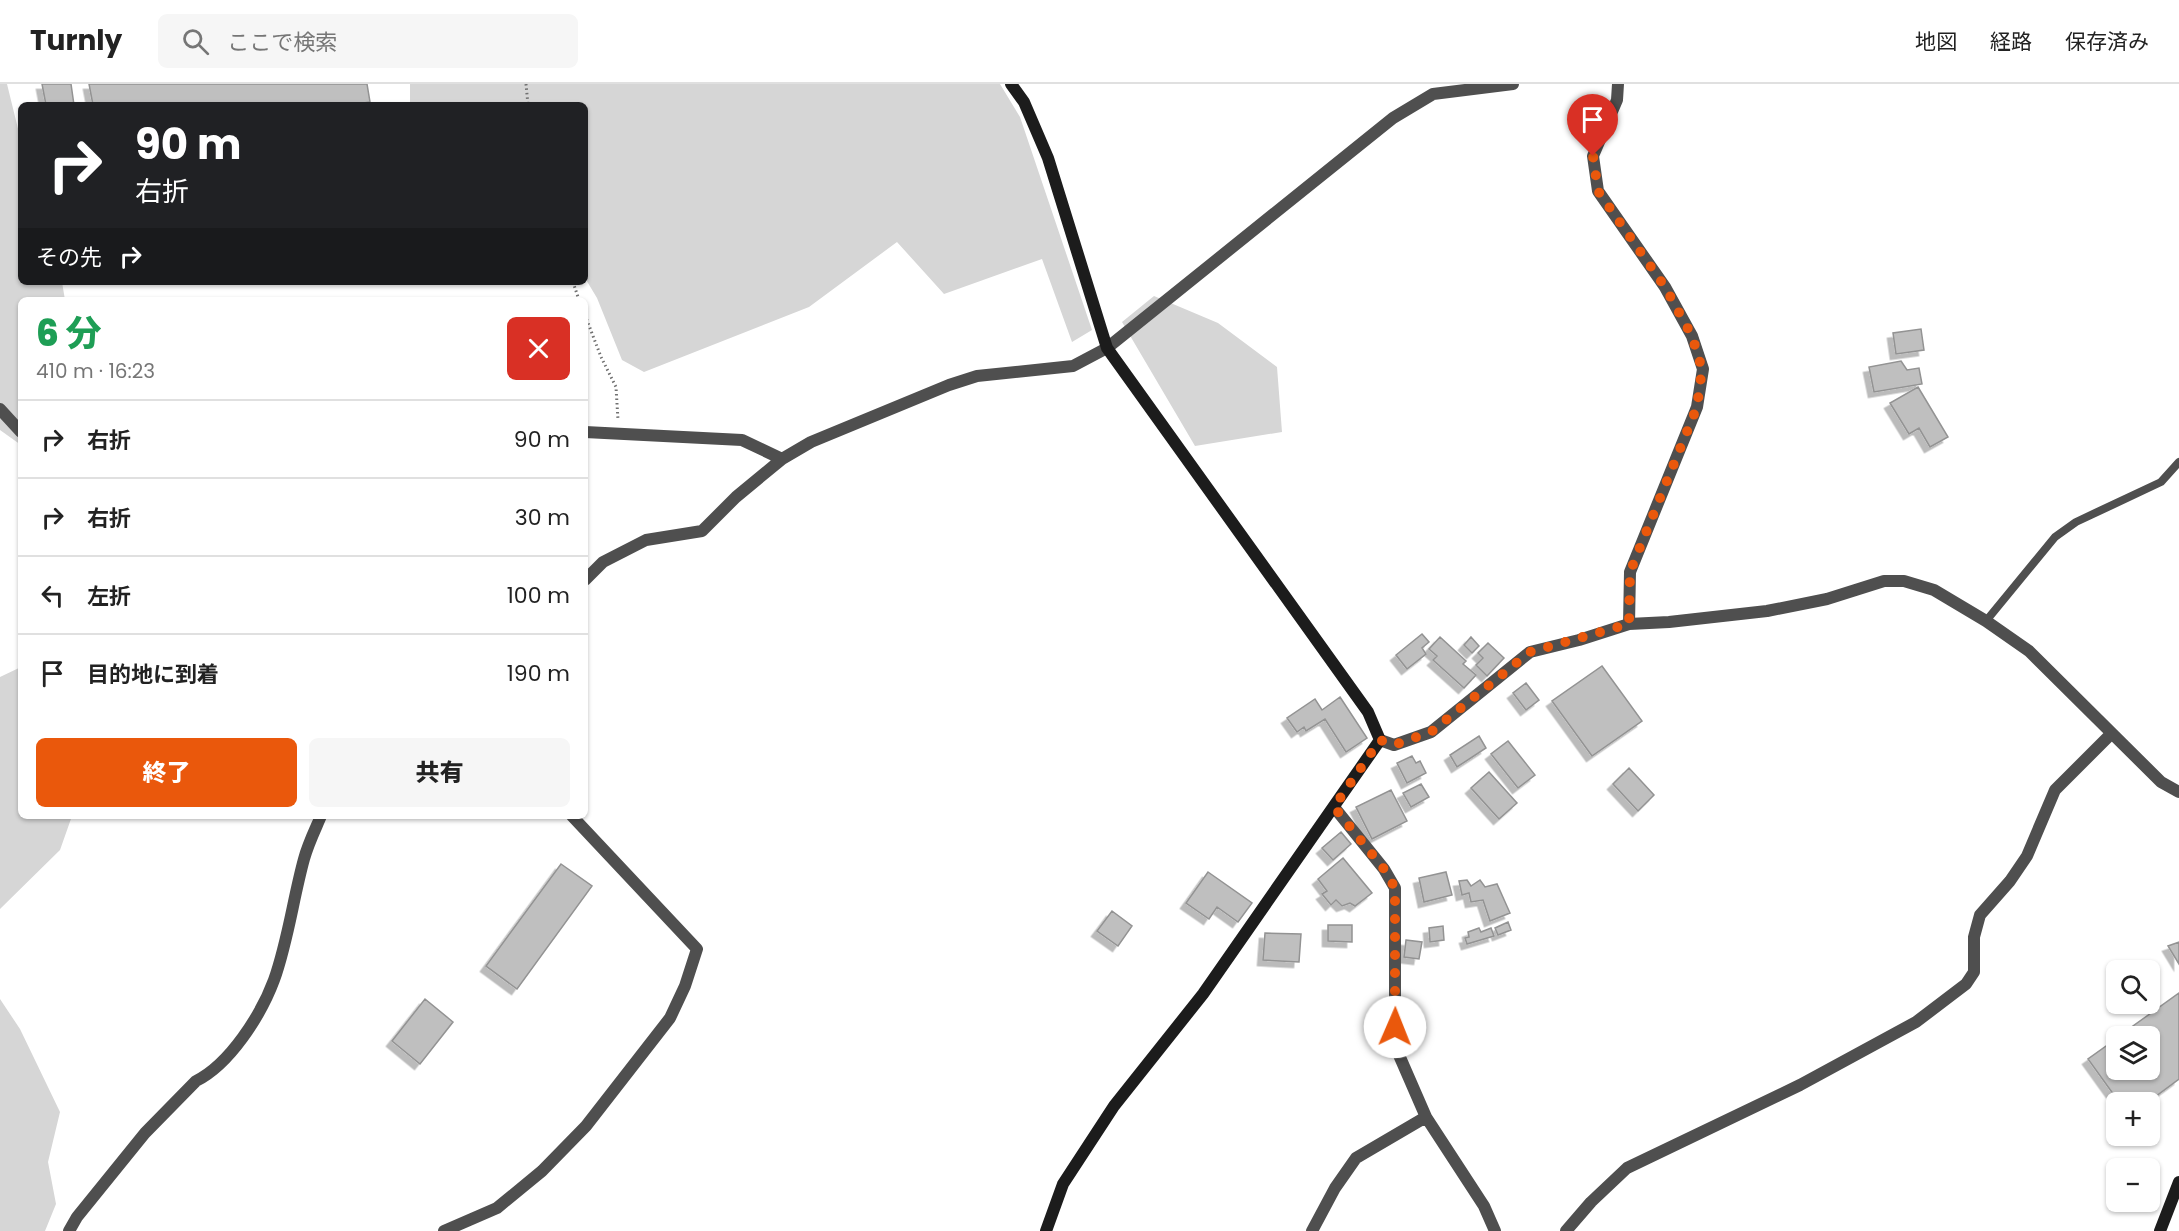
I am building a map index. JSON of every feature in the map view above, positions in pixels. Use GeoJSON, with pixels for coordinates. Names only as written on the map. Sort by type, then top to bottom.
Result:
{"type":"FeatureCollection","features":[{"type":"Feature","properties":{"kind":"street"},"geometry":{"type":"LineString","coordinates":[[1011,84],[1024,102],[1047,158],[1107,348],[1182,449],[1211,494],[1368,712],[1380,740],[1394,745],[1431,732],[1530,652],[1629,624],[1767,611],[1827,599],[1884,580],[1904,581],[1934,590],[1986,621],[2029,651],[2161,782],[2179,792]]}},
{"type":"Feature","properties":{"kind":"street"},"geometry":{"type":"LineString","coordinates":[[588,577],[603,562],[646,540],[702,531],[736,497],[782,459],[828,434],[977,376],[1073,366],[1107,348],[1393,118],[1433,94],[1513,84]]}},
{"type":"Feature","properties":{"kind":"street"},"geometry":{"type":"LineString","coordinates":[[1618,84],[1617,100],[1593,156],[1598,191],[1665,287],[1692,336],[1702,369],[1697,407],[1630,572],[1629,624]]}},
{"type":"Feature","properties":{"kind":"street"},"geometry":{"type":"LineString","coordinates":[[0,409],[18,429]]}},
{"type":"Feature","properties":{"kind":"street"},"geometry":{"type":"LineString","coordinates":[[588,432],[742,440],[782,459]]}},
{"type":"Feature","properties":{"kind":"street"},"geometry":{"type":"LineString","coordinates":[[1566,1231],[1591,1202],[1627,1168],[1712,1129],[1819,1075],[1916,1022],[1966,984],[1974,972],[1974,937],[1980,915],[2010,881],[2027,856],[2055,790],[2111,734]]}},
{"type":"Feature","properties":{"kind":"street"},"geometry":{"type":"LineString","coordinates":[[1046,1231],[1063,1184],[1114,1106],[1203,994],[1380,740]]}},
{"type":"Feature","properties":{"kind":"street"},"geometry":{"type":"LineString","coordinates":[[1334,807],[1384,869],[1395,888],[1395,1027],[1399,1055],[1426,1117],[1484,1206],[1495,1231]]}},
{"type":"Feature","properties":{"kind":"street"},"geometry":{"type":"LineString","coordinates":[[69,1231],[77,1217],[146,1133],[196,1081],[205,1076],[236,1047],[266,999],[274,979],[304,857],[320,819]]}},
{"type":"Feature","properties":{"kind":"street"},"geometry":{"type":"LineString","coordinates":[[444,1231],[497,1208],[542,1171],[586,1126],[670,1018],[685,986],[697,949],[575,819]]}},
{"type":"Feature","properties":{"kind":"street"},"geometry":{"type":"LineString","coordinates":[[1312,1231],[1335,1188],[1356,1158],[1426,1117]]}},
{"type":"Feature","properties":{"kind":"street"},"geometry":{"type":"LineString","coordinates":[[2160,1231],[2179,1182]]}},
{"type":"Feature","properties":{"kind":"lane"},"geometry":{"type":"LineString","coordinates":[[1986,621],[2055,537],[2076,522],[2161,482],[2179,462]]}},
{"type":"Feature","properties":{"kind":"path"},"geometry":{"type":"LineString","coordinates":[[526,84],[528,102]]}},
{"type":"Feature","properties":{"kind":"path"},"geometry":{"type":"LineString","coordinates":[[588,323],[600,357],[616,387],[619,433]]}},
{"type":"Feature","properties":{"kind":"shaded area"},"geometry":{"type":"Polygon","coordinates":[[[0,84],[7,84],[18,129],[18,285],[62,285],[64,297],[18,297],[18,443],[0,430],[0,84]]]}},
{"type":"Feature","properties":{"kind":"shaded area"},"geometry":{"type":"Polygon","coordinates":[[[410,84],[1000,84],[1020,117],[1092,330],[1072,342],[1042,259],[944,294],[897,242],[809,307],[644,372],[622,360],[597,298],[588,283],[588,102],[410,102],[410,84]]]}},
{"type":"Feature","properties":{"kind":"shaded area"},"geometry":{"type":"Polygon","coordinates":[[[1154,296],[1218,323],[1277,367],[1282,432],[1195,446],[1122,322],[1154,296]]]}},
{"type":"Feature","properties":{"kind":"shaded area"},"geometry":{"type":"Polygon","coordinates":[[[18,668],[18,819],[71,819],[60,850],[0,909],[0,677],[18,668]]]}},
{"type":"Feature","properties":{"kind":"shaded area"},"geometry":{"type":"Polygon","coordinates":[[[0,999],[20,1029],[60,1112],[48,1162],[56,1204],[45,1231],[0,1231],[0,999]]]}},
{"type":"Feature","properties":{"kind":"building"},"geometry":{"type":"Polygon","coordinates":[[[42,84],[71,84],[74,102],[45,102],[42,84]]]}},
{"type":"Feature","properties":{"kind":"building"},"geometry":{"type":"Polygon","coordinates":[[[89,84],[367,84],[370,102],[92,102],[89,84]]]}},
{"type":"Feature","properties":{"kind":"building"},"geometry":{"type":"Polygon","coordinates":[[[1921,329],[1924,350],[1896,354],[1893,333],[1921,329]]]}},
{"type":"Feature","properties":{"kind":"building"},"geometry":{"type":"Polygon","coordinates":[[[1901,361],[1907,370],[1919,368],[1922,384],[1874,392],[1869,367],[1901,361]]]}},
{"type":"Feature","properties":{"kind":"building"},"geometry":{"type":"Polygon","coordinates":[[[1918,387],[1948,437],[1930,447],[1919,428],[1909,434],[1890,403],[1918,387]]]}},
{"type":"Feature","properties":{"kind":"building"},"geometry":{"type":"Polygon","coordinates":[[[1422,634],[1429,642],[1422,648],[1426,654],[1407,669],[1396,655],[1422,634]]]}},
{"type":"Feature","properties":{"kind":"building"},"geometry":{"type":"Polygon","coordinates":[[[1440,637],[1466,661],[1463,664],[1476,675],[1464,688],[1433,660],[1437,656],[1429,649],[1440,637]]]}},
{"type":"Feature","properties":{"kind":"building"},"geometry":{"type":"Polygon","coordinates":[[[1471,637],[1479,646],[1472,653],[1464,645],[1471,637]]]}},
{"type":"Feature","properties":{"kind":"building"},"geometry":{"type":"Polygon","coordinates":[[[1488,643],[1504,658],[1487,676],[1476,665],[1483,658],[1478,653],[1488,643]]]}},
{"type":"Feature","properties":{"kind":"building"},"geometry":{"type":"Polygon","coordinates":[[[1602,666],[1642,721],[1592,756],[1552,701],[1602,666]]]}},
{"type":"Feature","properties":{"kind":"building"},"geometry":{"type":"Polygon","coordinates":[[[1526,683],[1539,700],[1526,710],[1513,693],[1526,683]]]}},
{"type":"Feature","properties":{"kind":"building"},"geometry":{"type":"Polygon","coordinates":[[[1340,697],[1367,738],[1346,752],[1325,719],[1306,731],[1304,727],[1297,732],[1287,718],[1315,699],[1322,710],[1340,697]]]}},
{"type":"Feature","properties":{"kind":"building"},"geometry":{"type":"Polygon","coordinates":[[[1479,736],[1486,748],[1457,767],[1450,755],[1479,736]]]}},
{"type":"Feature","properties":{"kind":"building"},"geometry":{"type":"Polygon","coordinates":[[[1508,741],[1535,775],[1518,788],[1491,754],[1508,741]]]}},
{"type":"Feature","properties":{"kind":"building"},"geometry":{"type":"Polygon","coordinates":[[[1412,756],[1416,763],[1420,761],[1426,773],[1407,783],[1397,763],[1412,756]]]}},
{"type":"Feature","properties":{"kind":"building"},"geometry":{"type":"Polygon","coordinates":[[[1629,768],[1654,795],[1638,811],[1613,784],[1629,768]]]}},
{"type":"Feature","properties":{"kind":"building"},"geometry":{"type":"Polygon","coordinates":[[[1489,772],[1517,803],[1499,819],[1471,788],[1489,772]]]}},
{"type":"Feature","properties":{"kind":"building"},"geometry":{"type":"Polygon","coordinates":[[[1421,784],[1429,797],[1411,807],[1403,793],[1421,784]]]}},
{"type":"Feature","properties":{"kind":"building"},"geometry":{"type":"Polygon","coordinates":[[[1391,790],[1407,821],[1372,839],[1356,807],[1391,790]]]}},
{"type":"Feature","properties":{"kind":"building"},"geometry":{"type":"Polygon","coordinates":[[[1341,832],[1351,844],[1333,860],[1322,848],[1341,832]]]}},
{"type":"Feature","properties":{"kind":"building"},"geometry":{"type":"Polygon","coordinates":[[[1343,858],[1372,893],[1355,906],[1350,903],[1342,906],[1336,900],[1331,905],[1322,894],[1327,891],[1318,879],[1343,858]]]}},
{"type":"Feature","properties":{"kind":"building"},"geometry":{"type":"Polygon","coordinates":[[[561,864],[592,886],[517,989],[486,966],[561,864]]]}},
{"type":"Feature","properties":{"kind":"building"},"geometry":{"type":"Polygon","coordinates":[[[1208,872],[1252,903],[1238,922],[1217,907],[1209,919],[1186,903],[1208,872]]]}},
{"type":"Feature","properties":{"kind":"building"},"geometry":{"type":"Polygon","coordinates":[[[1446,872],[1452,895],[1424,902],[1419,878],[1446,872]]]}},
{"type":"Feature","properties":{"kind":"building"},"geometry":{"type":"Polygon","coordinates":[[[1467,880],[1471,886],[1480,880],[1485,887],[1497,884],[1510,913],[1490,921],[1483,900],[1471,902],[1469,893],[1462,895],[1459,881],[1467,880]]]}},
{"type":"Feature","properties":{"kind":"building"},"geometry":{"type":"Polygon","coordinates":[[[1112,911],[1132,926],[1118,946],[1097,931],[1112,911]]]}},
{"type":"Feature","properties":{"kind":"building"},"geometry":{"type":"Polygon","coordinates":[[[1508,922],[1511,930],[1498,935],[1495,928],[1508,922]]]}},
{"type":"Feature","properties":{"kind":"building"},"geometry":{"type":"Polygon","coordinates":[[[1328,925],[1352,925],[1352,942],[1328,941],[1328,925]]]}},
{"type":"Feature","properties":{"kind":"building"},"geometry":{"type":"Polygon","coordinates":[[[1443,926],[1444,940],[1430,942],[1429,928],[1443,926]]]}},
{"type":"Feature","properties":{"kind":"building"},"geometry":{"type":"Polygon","coordinates":[[[1479,928],[1481,932],[1491,928],[1494,936],[1467,944],[1465,938],[1469,937],[1468,932],[1479,928]]]}},
{"type":"Feature","properties":{"kind":"building"},"geometry":{"type":"Polygon","coordinates":[[[1265,933],[1301,934],[1299,962],[1263,960],[1265,933]]]}},
{"type":"Feature","properties":{"kind":"building"},"geometry":{"type":"Polygon","coordinates":[[[1406,940],[1422,942],[1419,959],[1404,957],[1406,940]]]}},
{"type":"Feature","properties":{"kind":"building"},"geometry":{"type":"Polygon","coordinates":[[[2179,942],[2179,964],[2168,946],[2179,942]]]}},
{"type":"Feature","properties":{"kind":"building"},"geometry":{"type":"Polygon","coordinates":[[[2179,993],[2179,1079],[2160,1093],[2112,1092],[2088,1059],[2106,1046],[2106,1080],[2160,1080],[2160,1026],[2133,1026],[2150,1014],[2160,1014],[2160,1007],[2179,993]]]}},
{"type":"Feature","properties":{"kind":"building"},"geometry":{"type":"Polygon","coordinates":[[[425,999],[453,1022],[420,1064],[392,1041],[425,999]]]}},
{"type":"Feature","properties":{"kind":"route"},"geometry":{"type":"LineString","coordinates":[[1395,1027],[1395,888],[1384,869],[1334,807],[1380,740],[1394,745],[1431,732],[1530,652],[1629,624],[1630,572],[1697,407],[1702,369],[1692,336],[1665,287],[1598,191],[1593,156]]}}]}
